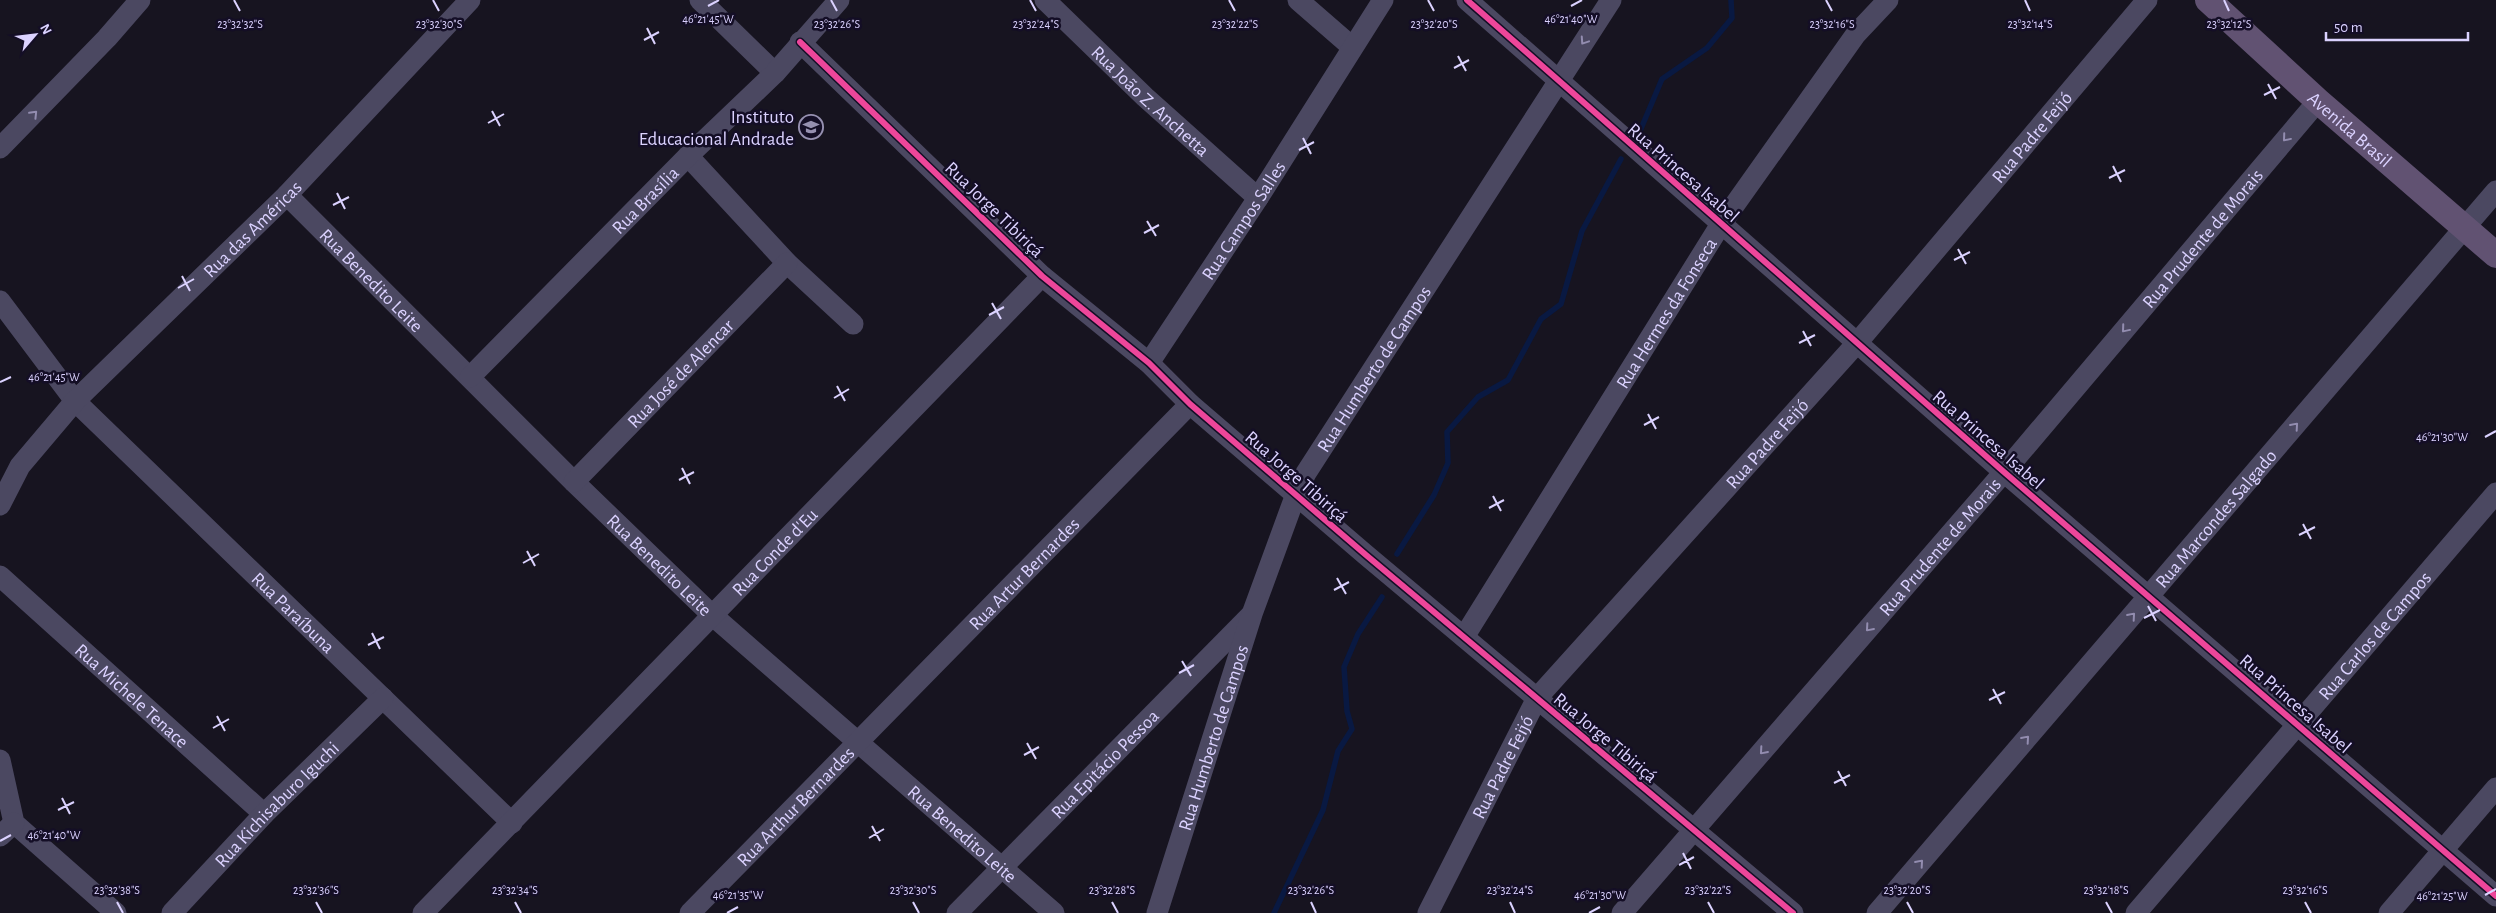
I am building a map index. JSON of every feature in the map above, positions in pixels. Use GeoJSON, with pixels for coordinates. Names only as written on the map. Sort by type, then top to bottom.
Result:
{"type":"FeatureCollection","features":[{"type":"Feature","properties":{"kind":"main road","name":"Avenida Brasil"},"geometry":{"type":"LineString","coordinates":[[2208,0],[2318,101],[2496,255]]}},
{"type":"Feature","properties":{"kind":"street"},"geometry":{"type":"LineString","coordinates":[[0,148],[107,38],[140,0]]}},
{"type":"Feature","properties":{"kind":"street","name":"Rua das Américas"},"geometry":{"type":"LineString","coordinates":[[0,505],[20,466],[75,401],[287,195],[470,0]]}},
{"type":"Feature","properties":{"kind":"street"},"geometry":{"type":"LineString","coordinates":[[700,0],[775,73]]}},
{"type":"Feature","properties":{"kind":"street","name":"Rua Brasília"},"geometry":{"type":"LineString","coordinates":[[470,377],[688,156],[775,73],[800,42],[839,0]]}},
{"type":"Feature","properties":{"kind":"street","name":"Rua João Z. Anchetta"},"geometry":{"type":"LineString","coordinates":[[1045,0],[1145,97],[1258,198]]}},
{"type":"Feature","properties":{"kind":"street"},"geometry":{"type":"LineString","coordinates":[[1298,0],[1352,47]]}},
{"type":"Feature","properties":{"kind":"street","name":"Rua Campos Salles"},"geometry":{"type":"LineString","coordinates":[[1149,363],[1258,198],[1383,0]]}},
{"type":"Feature","properties":{"kind":"street","name":"Rua Princesa Isabel"},"geometry":{"type":"LineString","coordinates":[[1467,0],[2004,472],[2496,896]]}},
{"type":"Feature","properties":{"kind":"street","name":"Rua Humberto de Campos"},"geometry":{"type":"LineString","coordinates":[[1157,913],[1252,614],[1296,494],[1306,473],[1611,0]]}},
{"type":"Feature","properties":{"kind":"street","name":"Rua Hermes da Fonseca"},"geometry":{"type":"LineString","coordinates":[[1464,637],[1721,224],[1856,34],[1888,0]]}},
{"type":"Feature","properties":{"kind":"street","name":"Rua Padre Feijó"},"geometry":{"type":"LineString","coordinates":[[1428,913],[1537,698],[1857,343],[2147,0]]}},
{"type":"Feature","properties":{"kind":"street","name":"Rua Jorge Tibiriçá"},"geometry":{"type":"LineString","coordinates":[[800,42],[1042,276],[1149,363],[1190,404],[1793,913]]}},
{"type":"Feature","properties":{"kind":"street","name":"Rua Prudente de Morais"},"geometry":{"type":"LineString","coordinates":[[1622,913],[2004,472],[2318,101]]}},
{"type":"Feature","properties":{"kind":"street"},"geometry":{"type":"LineString","coordinates":[[688,156],[787,263],[853,324]]}},
{"type":"Feature","properties":{"kind":"street","name":"Rua Marcondes Salgado"},"geometry":{"type":"LineString","coordinates":[[1877,913],[2496,191]]}},
{"type":"Feature","properties":{"kind":"street","name":"Rua Benedito Leite"},"geometry":{"type":"LineString","coordinates":[[287,195],[574,482],[712,616],[1054,913]]}},
{"type":"Feature","properties":{"kind":"street","name":"Rua José de Alencar"},"geometry":{"type":"LineString","coordinates":[[574,482],[787,263]]}},
{"type":"Feature","properties":{"kind":"street","name":"Rua Conde d'Eu"},"geometry":{"type":"LineString","coordinates":[[423,913],[1042,276]]}},
{"type":"Feature","properties":{"kind":"street","name":"Rua Paraíbuna"},"geometry":{"type":"LineString","coordinates":[[0,301],[75,401],[512,823]]}},
{"type":"Feature","properties":{"kind":"street","name":"Rua Artur Bernardes"},"geometry":{"type":"LineString","coordinates":[[857,742],[1190,404]]}},
{"type":"Feature","properties":{"kind":"street","name":"Rua Carlos de Campos"},"geometry":{"type":"LineString","coordinates":[[2136,913],[2496,492]]}},
{"type":"Feature","properties":{"kind":"street","name":"Rua Michele Tenace"},"geometry":{"type":"LineString","coordinates":[[0,576],[264,814]]}},
{"type":"Feature","properties":{"kind":"street","name":"Rua Epitácio Pessoa"},"geometry":{"type":"LineString","coordinates":[[957,913],[1000,867],[1252,614]]}},
{"type":"Feature","properties":{"kind":"street","name":"Rua Kichisaburo Iguchi"},"geometry":{"type":"LineString","coordinates":[[172,913],[264,814],[383,698]]}},
{"type":"Feature","properties":{"kind":"street","name":"Rua Arthur Bernardes"},"geometry":{"type":"LineString","coordinates":[[690,913],[857,742]]}},
{"type":"Feature","properties":{"kind":"street"},"geometry":{"type":"LineString","coordinates":[[0,760],[7,830],[116,913]]}},
{"type":"Feature","properties":{"kind":"street"},"geometry":{"type":"LineString","coordinates":[[2389,913],[2496,788]]}},
{"type":"Feature","properties":{"kind":"waterway"},"geometry":{"type":"LineString","coordinates":[[1640,131],[1662,79],[1707,48],[1732,18],[1731,0]]}},
{"type":"Feature","properties":{"kind":"waterway"},"geometry":{"type":"LineString","coordinates":[[1397,554],[1434,495],[1448,463],[1447,432],[1478,397],[1508,380],[1541,319],[1561,304],[1582,231],[1621,159]]}},
{"type":"Feature","properties":{"kind":"waterway"},"geometry":{"type":"LineString","coordinates":[[1274,913],[1323,810],[1338,751],[1352,729],[1347,711],[1344,667],[1358,634],[1382,597]]}},
{"type":"Feature","properties":{"kind":"cycle path"},"geometry":{"type":"LineString","coordinates":[[1467,0],[2004,472],[2496,896]]}},
{"type":"Feature","properties":{"kind":"cycle path"},"geometry":{"type":"LineString","coordinates":[[800,42],[1042,276],[1149,363],[1190,404],[1366,555],[1793,913]]}},
{"type":"Feature","properties":{"kind":"place","name":"Instituto Educacional Andrade"},"geometry":{"type":"Point","coordinates":[811,127]}}]}
